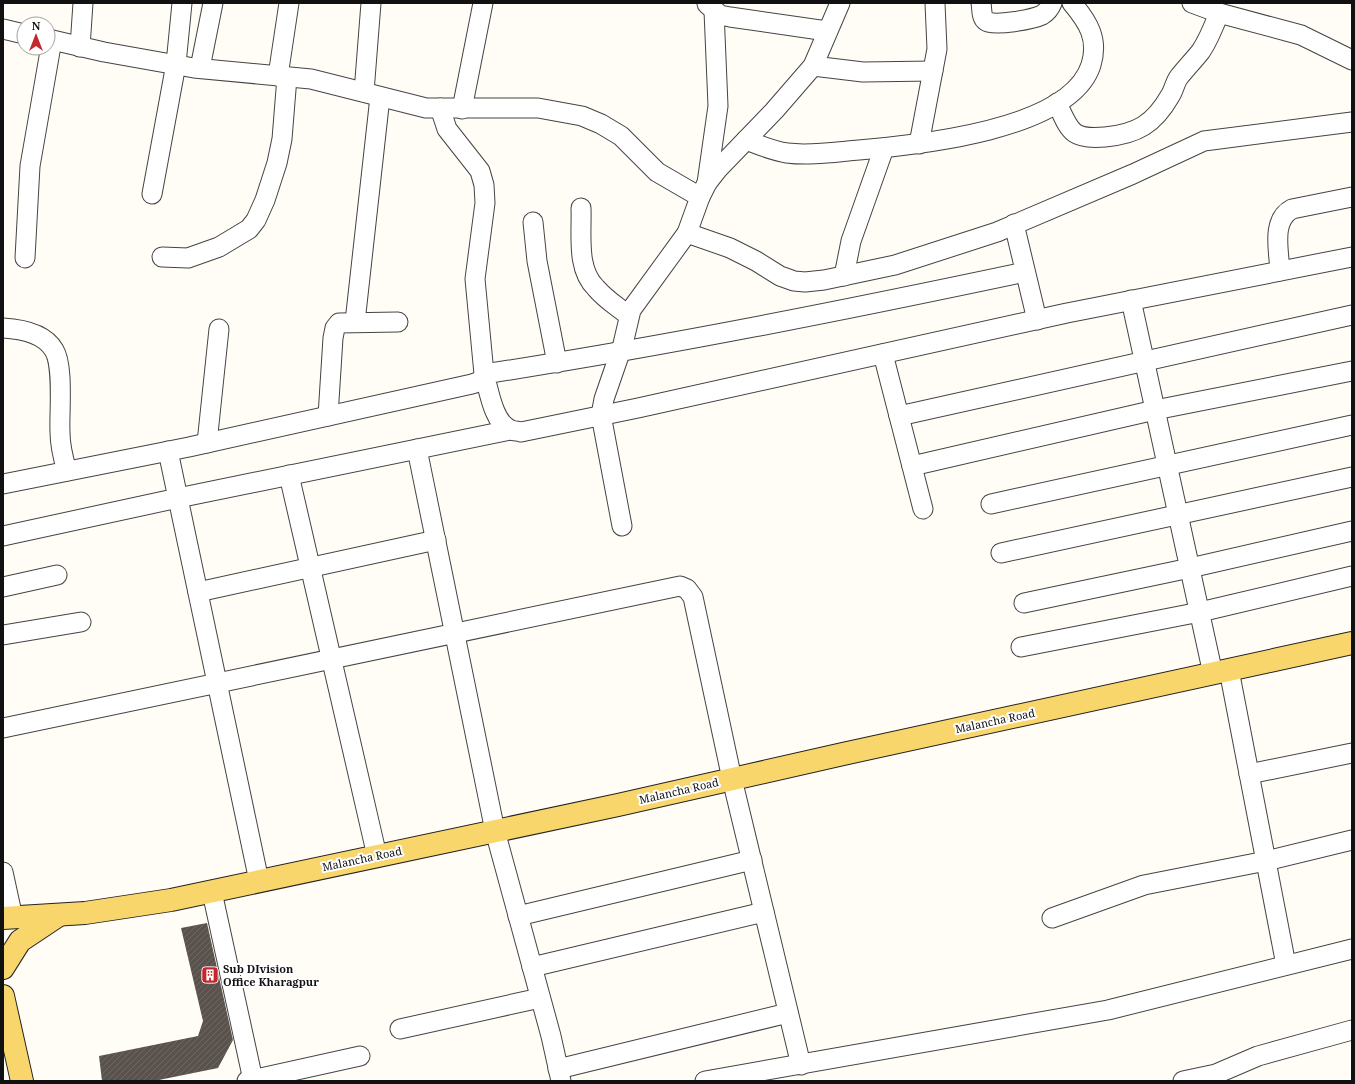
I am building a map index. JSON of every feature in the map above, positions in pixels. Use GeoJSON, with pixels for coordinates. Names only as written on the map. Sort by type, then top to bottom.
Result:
{"type":"FeatureCollection","features":[{"type":"Feature","properties":{"kind":"main road","name":"Malancha Road"},"geometry":{"type":"LineString","coordinates":[[8,918],[93,912],[212,892],[1352,643]]}},
{"type":"Feature","properties":{"kind":"main road"},"geometry":{"type":"LineString","coordinates":[[3,968],[20,941],[59,915]]}},
{"type":"Feature","properties":{"kind":"main road"},"geometry":{"type":"LineString","coordinates":[[3,996],[22,1081]]}},
{"type":"Feature","properties":{"kind":"street"},"geometry":{"type":"LineString","coordinates":[[80,47],[84,3]]}},
{"type":"Feature","properties":{"kind":"street"},"geometry":{"type":"LineString","coordinates":[[152,194],[176,64],[182,3]]}},
{"type":"Feature","properties":{"kind":"street"},"geometry":{"type":"LineString","coordinates":[[200,68],[213,3]]}},
{"type":"Feature","properties":{"kind":"street"},"geometry":{"type":"LineString","coordinates":[[162,257],[188,258],[219,247],[249,229],[256,220],[265,200],[277,163],[282,140],[283,76],[289,3]]}},
{"type":"Feature","properties":{"kind":"street"},"geometry":{"type":"LineString","coordinates":[[355,322],[372,94],[371,3]]}},
{"type":"Feature","properties":{"kind":"street"},"geometry":{"type":"LineString","coordinates":[[462,109],[483,3]]}},
{"type":"Feature","properties":{"kind":"street"},"geometry":{"type":"LineString","coordinates":[[704,190],[746,140],[774,111],[813,66],[840,3]]}},
{"type":"Feature","properties":{"kind":"street"},"geometry":{"type":"LineString","coordinates":[[919,144],[937,48],[935,3]]}},
{"type":"Feature","properties":{"kind":"street"},"geometry":{"type":"LineString","coordinates":[[981,3],[983,18],[987,22],[994,24],[1035,18],[1049,9],[1052,3]]}},
{"type":"Feature","properties":{"kind":"street"},"geometry":{"type":"LineString","coordinates":[[746,140],[787,153],[817,154],[884,148],[960,137],[1008,125],[1047,109],[1065,98],[1082,82],[1089,72],[1092,60],[1094,39],[1090,27],[1072,3]]}},
{"type":"Feature","properties":{"kind":"street"},"geometry":{"type":"LineString","coordinates":[[1192,3],[1231,11],[1301,35],[1352,60]]}},
{"type":"Feature","properties":{"kind":"street"},"geometry":{"type":"LineString","coordinates":[[710,7],[730,17],[827,31]]}},
{"type":"Feature","properties":{"kind":"street"},"geometry":{"type":"LineString","coordinates":[[622,526],[601,415],[604,399],[620,352],[629,316],[639,298],[687,233],[704,190],[718,106],[710,7]]}},
{"type":"Feature","properties":{"kind":"street"},"geometry":{"type":"LineString","coordinates":[[1057,103],[1068,126],[1080,137],[1091,138],[1118,136],[1134,132],[1145,126],[1162,109],[1179,78],[1231,11]]}},
{"type":"Feature","properties":{"kind":"street"},"geometry":{"type":"LineString","coordinates":[[3,29],[16,32]]}},
{"type":"Feature","properties":{"kind":"street"},"geometry":{"type":"LineString","coordinates":[[56,41],[200,68],[311,79],[412,105],[462,109],[538,108],[582,116],[601,124],[621,136],[657,172],[704,190]]}},
{"type":"Feature","properties":{"kind":"street"},"geometry":{"type":"LineString","coordinates":[[25,258],[30,166],[47,56]]}},
{"type":"Feature","properties":{"kind":"street"},"geometry":{"type":"LineString","coordinates":[[813,66],[863,72],[932,71]]}},
{"type":"Feature","properties":{"kind":"street"},"geometry":{"type":"LineString","coordinates":[[440,108],[447,129],[480,171],[484,185],[485,202],[475,279],[484,374],[496,413],[502,424],[510,430]]}},
{"type":"Feature","properties":{"kind":"street"},"geometry":{"type":"LineString","coordinates":[[687,233],[730,248],[756,261],[780,276],[794,281],[805,282],[844,276],[896,265],[1014,224],[1133,174],[1204,141],[1352,122]]}},
{"type":"Feature","properties":{"kind":"street"},"geometry":{"type":"LineString","coordinates":[[844,276],[851,241],[884,148]]}},
{"type":"Feature","properties":{"kind":"street"},"geometry":{"type":"LineString","coordinates":[[1280,271],[1278,230],[1280,220],[1285,213],[1292,209],[1352,197]]}},
{"type":"Feature","properties":{"kind":"street"},"geometry":{"type":"LineString","coordinates":[[581,208],[582,246],[584,267],[587,276],[596,288],[629,316]]}},
{"type":"Feature","properties":{"kind":"street"},"geometry":{"type":"LineString","coordinates":[[533,222],[537,261],[557,363]]}},
{"type":"Feature","properties":{"kind":"street"},"geometry":{"type":"LineString","coordinates":[[1014,224],[1037,320]]}},
{"type":"Feature","properties":{"kind":"street"},"geometry":{"type":"LineString","coordinates":[[3,536],[178,498],[510,430],[521,432],[1131,300],[1352,257]]}},
{"type":"Feature","properties":{"kind":"street"},"geometry":{"type":"LineString","coordinates":[[484,374],[620,352],[830,313],[1025,272]]}},
{"type":"Feature","properties":{"kind":"street"},"geometry":{"type":"LineString","coordinates":[[1131,300],[1200,612],[1221,672],[1249,774],[1286,965]]}},
{"type":"Feature","properties":{"kind":"street"},"geometry":{"type":"LineString","coordinates":[[899,416],[1144,360],[1352,315]]}},
{"type":"Feature","properties":{"kind":"street"},"geometry":{"type":"LineString","coordinates":[[328,416],[332,338],[335,328],[339,323],[398,322]]}},
{"type":"Feature","properties":{"kind":"street"},"geometry":{"type":"LineString","coordinates":[[3,328],[29,332],[37,336],[54,351],[59,365],[61,445],[67,471]]}},
{"type":"Feature","properties":{"kind":"street"},"geometry":{"type":"LineString","coordinates":[[207,443],[219,329]]}},
{"type":"Feature","properties":{"kind":"street"},"geometry":{"type":"LineString","coordinates":[[883,354],[923,509]]}},
{"type":"Feature","properties":{"kind":"street"},"geometry":{"type":"LineString","coordinates":[[912,466],[1155,410],[1352,371]]}},
{"type":"Feature","properties":{"kind":"street"},"geometry":{"type":"LineString","coordinates":[[3,484],[207,443],[472,384],[480,381],[484,374]]}},
{"type":"Feature","properties":{"kind":"street"},"geometry":{"type":"LineString","coordinates":[[991,504],[1352,425]]}},
{"type":"Feature","properties":{"kind":"street"},"geometry":{"type":"LineString","coordinates":[[417,449],[494,831],[532,967],[559,1075],[788,1013]]}},
{"type":"Feature","properties":{"kind":"street"},"geometry":{"type":"LineString","coordinates":[[168,451],[260,881]]}},
{"type":"Feature","properties":{"kind":"street"},"geometry":{"type":"LineString","coordinates":[[289,475],[377,856]]}},
{"type":"Feature","properties":{"kind":"street"},"geometry":{"type":"LineString","coordinates":[[1002,553],[1352,477]]}},
{"type":"Feature","properties":{"kind":"street"},"geometry":{"type":"LineString","coordinates":[[1024,603],[1190,568],[1352,530]]}},
{"type":"Feature","properties":{"kind":"street"},"geometry":{"type":"LineString","coordinates":[[198,592],[436,540]]}},
{"type":"Feature","properties":{"kind":"street"},"geometry":{"type":"LineString","coordinates":[[3,587],[57,575]]}},
{"type":"Feature","properties":{"kind":"street"},"geometry":{"type":"LineString","coordinates":[[1021,648],[1200,612],[1352,576]]}},
{"type":"Feature","properties":{"kind":"street"},"geometry":{"type":"LineString","coordinates":[[3,728],[680,586],[687,589],[692,597],[732,779],[801,1065]]}},
{"type":"Feature","properties":{"kind":"street"},"geometry":{"type":"LineString","coordinates":[[3,635],[81,622]]}},
{"type":"Feature","properties":{"kind":"street"},"geometry":{"type":"LineString","coordinates":[[1249,774],[1352,753]]}},
{"type":"Feature","properties":{"kind":"street"},"geometry":{"type":"LineString","coordinates":[[1052,918],[1144,885],[1266,861],[1352,840]]}},
{"type":"Feature","properties":{"kind":"street"},"geometry":{"type":"LineString","coordinates":[[518,916],[752,860]]}},
{"type":"Feature","properties":{"kind":"street"},"geometry":{"type":"LineString","coordinates":[[3,872],[8,918]]}},
{"type":"Feature","properties":{"kind":"street"},"geometry":{"type":"LineString","coordinates":[[212,892],[250,1080],[360,1056]]}},
{"type":"Feature","properties":{"kind":"street"},"geometry":{"type":"LineString","coordinates":[[532,967],[764,912]]}},
{"type":"Feature","properties":{"kind":"street"},"geometry":{"type":"LineString","coordinates":[[705,1081],[1108,1010],[1352,949]]}},
{"type":"Feature","properties":{"kind":"street"},"geometry":{"type":"LineString","coordinates":[[400,1029],[540,998]]}},
{"type":"Feature","properties":{"kind":"street"},"geometry":{"type":"LineString","coordinates":[[1183,1081],[1216,1074],[1258,1056],[1352,1030]]}},
{"type":"Feature","properties":{"kind":"building","name":"Sub DIvision Office Kharagpur"},"geometry":{"type":"Polygon","coordinates":[[[207,923],[233,1040],[218,1068],[154,1081],[102,1081],[99,1056],[198,1036],[203,1021],[181,928],[207,923]]]}},
{"type":"Feature","properties":{"kind":"place","name":"Sub DIvision Office Kharagpur"},"geometry":{"type":"Point","coordinates":[210,975]}}]}
